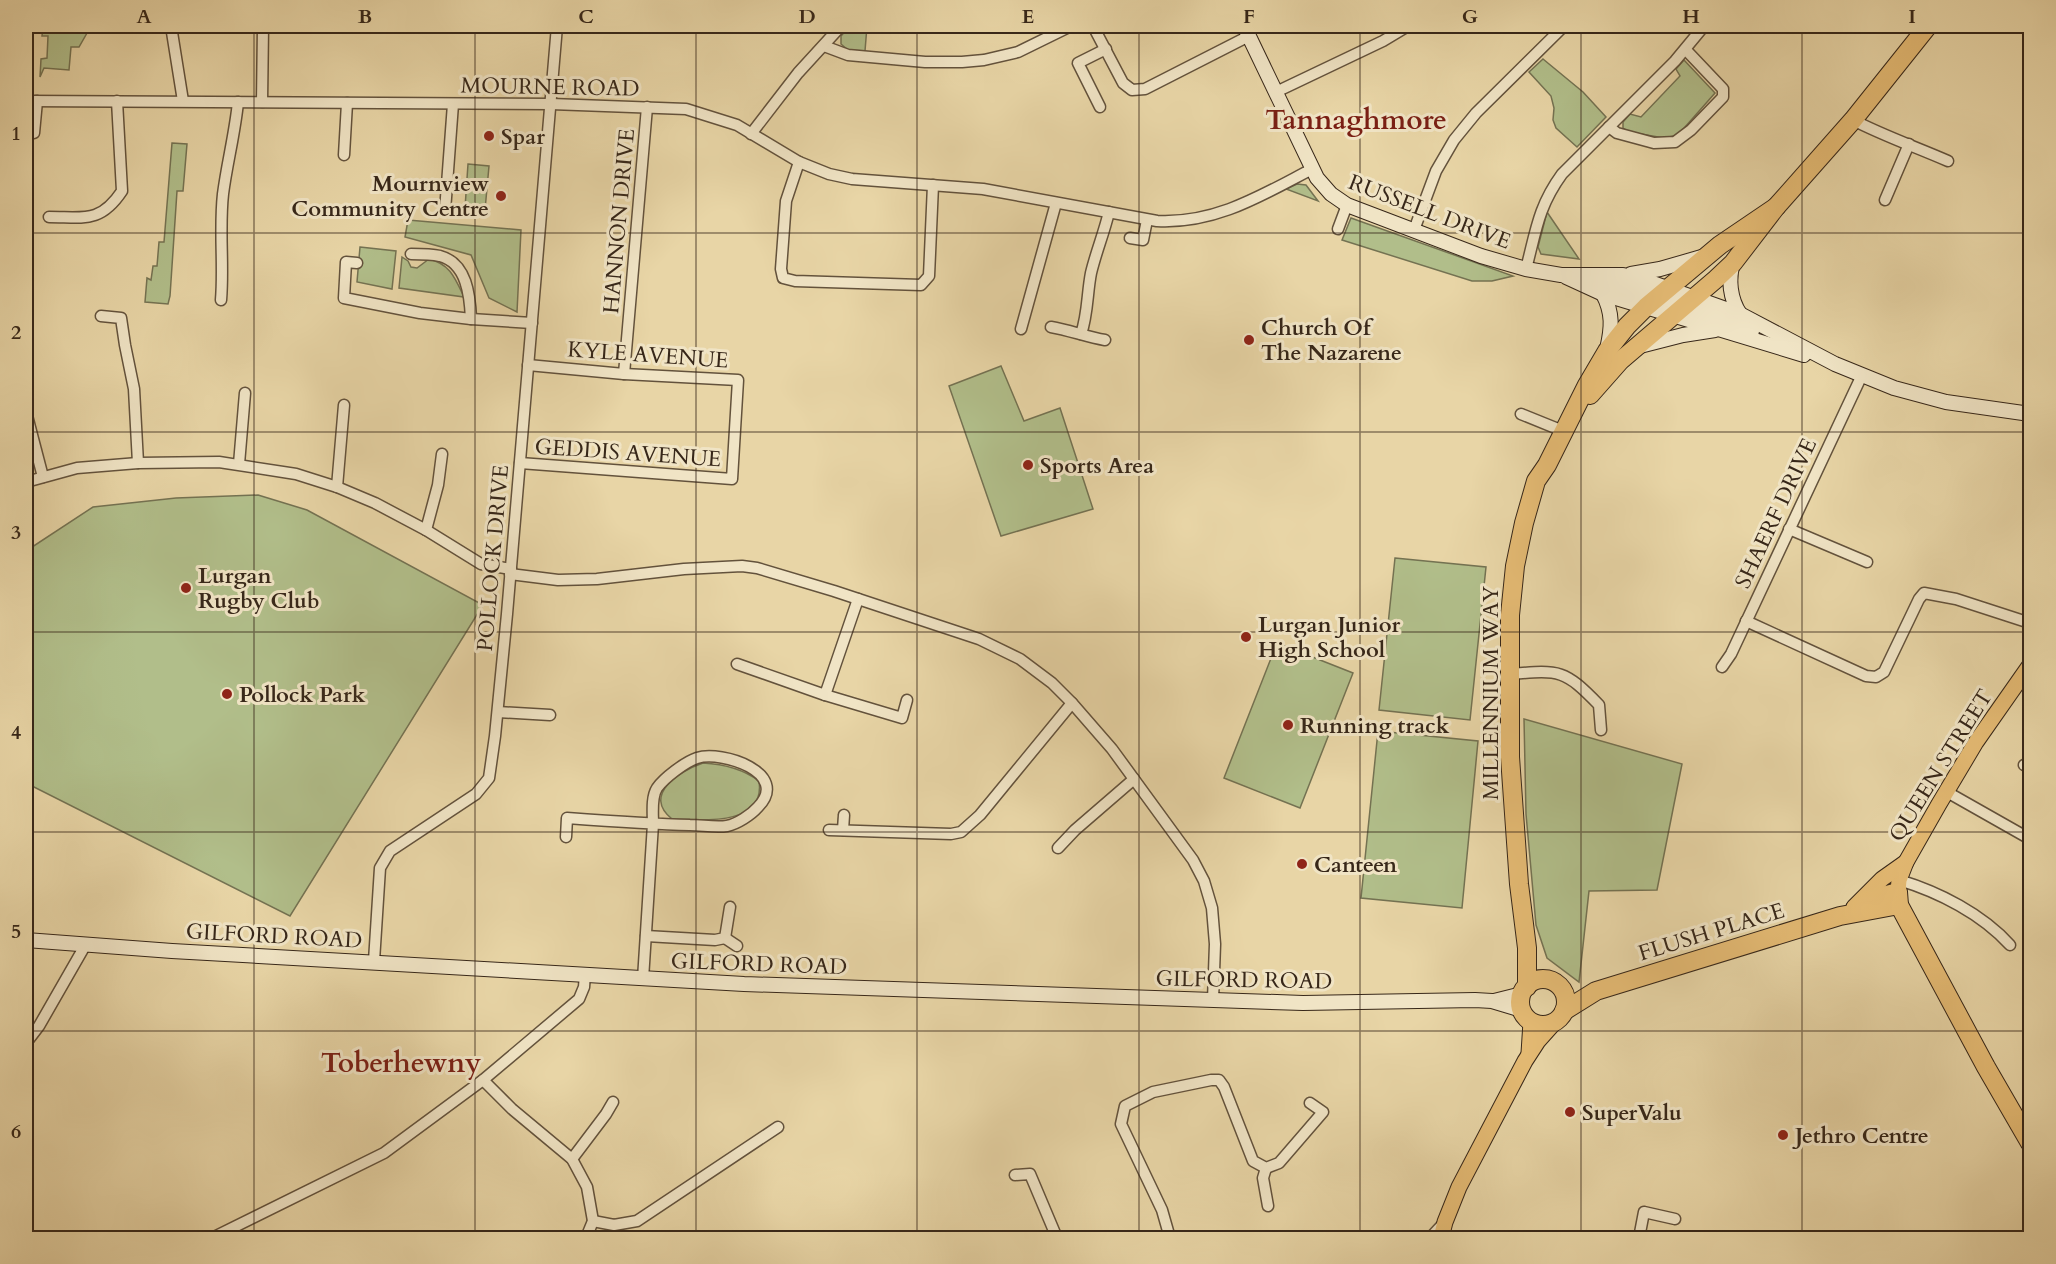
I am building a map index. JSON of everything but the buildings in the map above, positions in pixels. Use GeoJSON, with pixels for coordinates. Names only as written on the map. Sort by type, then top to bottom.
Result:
{"type":"FeatureCollection","features":[{"type":"Feature","properties":{"kind":"highway","name":"MILLENNIUM WAY"},"geometry":{"type":"LineString","coordinates":[[1525,1003],[1527,948],[1514,826],[1510,758],[1510,615],[1515,566],[1536,481],[1547,465],[1587,385],[1607,351],[1626,326],[1733,262],[1773,210],[1853,120],[1928,26]]}},
{"type":"Feature","properties":{"kind":"highway","name":"MILLENNIUM WAY"},"geometry":{"type":"LineString","coordinates":[[1573,414],[1635,347],[1707,256],[1773,210]]}},
{"type":"Feature","properties":{"kind":"highway"},"geometry":{"type":"LineString","coordinates":[[1587,385],[1636,333],[1735,247],[1773,210]]}},
{"type":"Feature","properties":{"kind":"highway"},"geometry":{"type":"LineString","coordinates":[[1899,892],[1986,1067],[2031,1143]]}},
{"type":"Feature","properties":{"kind":"highway","name":"FLUSH PLACE"},"geometry":{"type":"LineString","coordinates":[[1560,1016],[1596,991],[1845,914],[1899,892]]}},
{"type":"Feature","properties":{"kind":"highway","name":"MILLENNIUM WAY"},"geometry":{"type":"LineString","coordinates":[[1527,948],[1545,979]]}},
{"type":"Feature","properties":{"kind":"highway"},"geometry":{"type":"LineString","coordinates":[[1545,979],[1562,988],[1566,999],[1560,1016],[1542,1025],[1525,1003],[1532,982],[1545,979]]}},
{"type":"Feature","properties":{"kind":"highway","name":"FLUSH PLACE"},"geometry":{"type":"LineString","coordinates":[[1562,988],[1596,991]]}},
{"type":"Feature","properties":{"kind":"main road","name":"QUEEN STREET"},"geometry":{"type":"LineString","coordinates":[[1899,892],[1906,862],[1976,742],[2031,665]]}},
{"type":"Feature","properties":{"kind":"main road"},"geometry":{"type":"LineString","coordinates":[[1845,914],[1882,879],[1906,862]]}},
{"type":"Feature","properties":{"kind":"main road"},"geometry":{"type":"LineString","coordinates":[[1525,1003],[1529,1053]]}},
{"type":"Feature","properties":{"kind":"main road"},"geometry":{"type":"LineString","coordinates":[[1441,1239],[1444,1222],[1459,1187],[1529,1053],[1560,1016]]}},
{"type":"Feature","properties":{"kind":"street"},"geometry":{"type":"LineString","coordinates":[[171,26],[183,101]]}},
{"type":"Feature","properties":{"kind":"street"},"geometry":{"type":"LineString","coordinates":[[262,102],[263,26]]}},
{"type":"Feature","properties":{"kind":"street","name":"POLLOCK DRIVE"},"geometry":{"type":"LineString","coordinates":[[374,961],[380,868],[390,851],[476,794],[489,778],[498,712],[557,26]]}},
{"type":"Feature","properties":{"kind":"street"},"geometry":{"type":"LineString","coordinates":[[751,134],[798,73],[841,26]]}},
{"type":"Feature","properties":{"kind":"street"},"geometry":{"type":"LineString","coordinates":[[824,46],[848,55],[926,62],[962,62],[984,60],[1018,52],[1071,26]]}},
{"type":"Feature","properties":{"kind":"street"},"geometry":{"type":"LineString","coordinates":[[1094,26],[1123,83],[1132,90],[1145,89],[1247,31]]}},
{"type":"Feature","properties":{"kind":"street"},"geometry":{"type":"LineString","coordinates":[[1276,92],[1383,41],[1408,26]]}},
{"type":"Feature","properties":{"kind":"street"},"geometry":{"type":"LineString","coordinates":[[1414,230],[1436,171],[1454,140],[1476,113],[1564,26]]}},
{"type":"Feature","properties":{"kind":"street"},"geometry":{"type":"LineString","coordinates":[[1526,269],[1540,210],[1551,189],[1562,174],[1686,50],[1704,26]]}},
{"type":"Feature","properties":{"kind":"street","name":"RUSSELL DRIVE"},"geometry":{"type":"LineString","coordinates":[[1247,31],[1312,169],[1324,189],[1347,205],[1481,256],[1526,269],[1561,275]]}},
{"type":"Feature","properties":{"kind":"street"},"geometry":{"type":"LineString","coordinates":[[1100,107],[1078,63],[1106,49]]}},
{"type":"Feature","properties":{"kind":"street"},"geometry":{"type":"LineString","coordinates":[[1609,127],[1617,134],[1654,143],[1675,142],[1691,130],[1723,97],[1723,89],[1686,50]]}},
{"type":"Feature","properties":{"kind":"street"},"geometry":{"type":"LineString","coordinates":[[31,101],[34,133]]}},
{"type":"Feature","properties":{"kind":"street","name":"MOURNE ROAD"},"geometry":{"type":"LineString","coordinates":[[31,101],[551,104],[686,110],[737,125],[799,162],[830,174],[852,179],[983,189],[1147,220],[1176,222],[1209,217],[1234,208],[1312,169]]}},
{"type":"Feature","properties":{"kind":"street"},"geometry":{"type":"LineString","coordinates":[[49,217],[86,219],[102,212],[115,201],[122,191],[117,101]]}},
{"type":"Feature","properties":{"kind":"street"},"geometry":{"type":"LineString","coordinates":[[221,300],[223,273],[220,243],[223,195],[238,102]]}},
{"type":"Feature","properties":{"kind":"street"},"geometry":{"type":"LineString","coordinates":[[344,155],[347,103]]}},
{"type":"Feature","properties":{"kind":"street"},"geometry":{"type":"LineString","coordinates":[[445,211],[453,104]]}},
{"type":"Feature","properties":{"kind":"street","name":"HANNON DRIVE"},"geometry":{"type":"LineString","coordinates":[[624,374],[647,108]]}},
{"type":"Feature","properties":{"kind":"street"},"geometry":{"type":"LineString","coordinates":[[1853,120],[1880,134],[1948,161]]}},
{"type":"Feature","properties":{"kind":"street"},"geometry":{"type":"LineString","coordinates":[[1885,200],[1909,144]]}},
{"type":"Feature","properties":{"kind":"street"},"geometry":{"type":"LineString","coordinates":[[799,162],[786,201],[781,269],[783,278],[795,281],[921,285],[929,276],[933,185]]}},
{"type":"Feature","properties":{"kind":"street"},"geometry":{"type":"LineString","coordinates":[[1021,329],[1056,203]]}},
{"type":"Feature","properties":{"kind":"street"},"geometry":{"type":"LineString","coordinates":[[1338,229],[1347,205]]}},
{"type":"Feature","properties":{"kind":"street"},"geometry":{"type":"LineString","coordinates":[[1081,334],[1088,309],[1091,274],[1104,237],[1109,212]]}},
{"type":"Feature","properties":{"kind":"street"},"geometry":{"type":"LineString","coordinates":[[1130,238],[1143,240],[1147,220]]}},
{"type":"Feature","properties":{"kind":"street"},"geometry":{"type":"LineString","coordinates":[[411,254],[438,256],[449,260],[458,269],[469,293],[471,319]]}},
{"type":"Feature","properties":{"kind":"street"},"geometry":{"type":"LineString","coordinates":[[1561,275],[1623,275],[1660,269],[1707,256]]}},
{"type":"Feature","properties":{"kind":"street"},"geometry":{"type":"LineString","coordinates":[[357,262],[346,262],[344,298],[420,313],[471,319],[532,322]]}},
{"type":"Feature","properties":{"kind":"street"},"geometry":{"type":"LineString","coordinates":[[1733,262],[1730,271],[1731,290],[1740,314]]}},
{"type":"Feature","properties":{"kind":"street"},"geometry":{"type":"LineString","coordinates":[[1561,275],[1603,294],[1671,301],[1784,343],[1794,352]]}},
{"type":"Feature","properties":{"kind":"street"},"geometry":{"type":"LineString","coordinates":[[1577,275],[1671,301],[1740,314],[1835,364],[1894,388],[1936,400],[2031,414]]}},
{"type":"Feature","properties":{"kind":"street"},"geometry":{"type":"LineString","coordinates":[[1623,275],[1720,329],[1835,364]]}},
{"type":"Feature","properties":{"kind":"street"},"geometry":{"type":"LineString","coordinates":[[1603,294],[1612,321],[1607,351]]}},
{"type":"Feature","properties":{"kind":"street"},"geometry":{"type":"LineString","coordinates":[[101,316],[122,318],[124,345],[134,389],[138,463]]}},
{"type":"Feature","properties":{"kind":"street"},"geometry":{"type":"LineString","coordinates":[[1051,327],[1105,340]]}},
{"type":"Feature","properties":{"kind":"street"},"geometry":{"type":"LineString","coordinates":[[1635,347],[1683,334],[1720,329]]}},
{"type":"Feature","properties":{"kind":"street","name":"KYLE AVENUE"},"geometry":{"type":"LineString","coordinates":[[528,365],[624,374],[738,380],[732,479]]}},
{"type":"Feature","properties":{"kind":"street","name":"SHAERF DRIVE"},"geometry":{"type":"LineString","coordinates":[[1722,667],[1731,654],[1862,375]]}},
{"type":"Feature","properties":{"kind":"street"},"geometry":{"type":"LineString","coordinates":[[238,464],[245,393]]}},
{"type":"Feature","properties":{"kind":"street"},"geometry":{"type":"LineString","coordinates":[[337,487],[344,405]]}},
{"type":"Feature","properties":{"kind":"street"},"geometry":{"type":"LineString","coordinates":[[26,412],[43,477]]}},
{"type":"Feature","properties":{"kind":"street"},"geometry":{"type":"LineString","coordinates":[[1521,414],[1563,431]]}},
{"type":"Feature","properties":{"kind":"street"},"geometry":{"type":"LineString","coordinates":[[426,530],[438,485],[442,454]]}},
{"type":"Feature","properties":{"kind":"street"},"geometry":{"type":"LineString","coordinates":[[26,482],[77,468],[138,463],[219,462],[238,464],[296,474],[337,487],[375,503],[426,530],[481,564],[510,572],[558,580],[597,579],[684,569],[742,566],[757,568],[858,599],[986,643],[1020,660],[1052,683],[1072,702],[1134,779],[1193,860],[1204,881],[1212,908],[1215,944],[1213,1000]]}},
{"type":"Feature","properties":{"kind":"street","name":"GEDDIS AVENUE"},"geometry":{"type":"LineString","coordinates":[[520,463],[732,479]]}},
{"type":"Feature","properties":{"kind":"street"},"geometry":{"type":"LineString","coordinates":[[1789,529],[1867,562]]}},
{"type":"Feature","properties":{"kind":"street"},"geometry":{"type":"LineString","coordinates":[[1746,621],[1866,676],[1876,677],[1884,672],[1924,593],[1956,599],[2031,623]]}},
{"type":"Feature","properties":{"kind":"street"},"geometry":{"type":"LineString","coordinates":[[825,695],[858,599]]}},
{"type":"Feature","properties":{"kind":"street"},"geometry":{"type":"LineString","coordinates":[[737,664],[825,695],[902,717],[907,700]]}},
{"type":"Feature","properties":{"kind":"street"},"geometry":{"type":"LineString","coordinates":[[1510,674],[1558,673],[1569,677],[1599,705],[1601,730]]}},
{"type":"Feature","properties":{"kind":"street"},"geometry":{"type":"LineString","coordinates":[[829,830],[951,834],[961,832],[980,815],[1072,702]]}},
{"type":"Feature","properties":{"kind":"street"},"geometry":{"type":"LineString","coordinates":[[498,712],[550,715]]}},
{"type":"Feature","properties":{"kind":"street"},"geometry":{"type":"LineString","coordinates":[[566,837],[567,818],[653,824],[727,826],[757,809],[766,798],[767,784],[759,772],[740,763],[717,758],[699,758],[681,766],[656,789],[653,806],[653,824],[643,979]]}},
{"type":"Feature","properties":{"kind":"street"},"geometry":{"type":"LineString","coordinates":[[1058,849],[1075,830],[1134,779]]}},
{"type":"Feature","properties":{"kind":"street"},"geometry":{"type":"LineString","coordinates":[[1947,792],[2031,839]]}},
{"type":"Feature","properties":{"kind":"street"},"geometry":{"type":"LineString","coordinates":[[843,815],[843,830]]}},
{"type":"Feature","properties":{"kind":"street"},"geometry":{"type":"LineString","coordinates":[[1899,892],[1913,884],[1955,903],[1996,930],[2010,945]]}},
{"type":"Feature","properties":{"kind":"street"},"geometry":{"type":"LineString","coordinates":[[725,938],[730,907]]}},
{"type":"Feature","properties":{"kind":"street"},"geometry":{"type":"LineString","coordinates":[[646,936],[715,940],[725,938],[737,946]]}},
{"type":"Feature","properties":{"kind":"street","name":"GILFORD ROAD"},"geometry":{"type":"LineString","coordinates":[[26,940],[643,979],[1302,1003],[1474,1000],[1525,1003]]}},
{"type":"Feature","properties":{"kind":"street"},"geometry":{"type":"LineString","coordinates":[[26,1043],[39,1026],[86,944]]}},
{"type":"Feature","properties":{"kind":"street"},"geometry":{"type":"LineString","coordinates":[[212,1239],[384,1153],[483,1080],[579,999],[584,987],[585,974]]}},
{"type":"Feature","properties":{"kind":"street"},"geometry":{"type":"LineString","coordinates":[[483,1080],[512,1110],[572,1159],[587,1187],[593,1221],[586,1239]]}},
{"type":"Feature","properties":{"kind":"street"},"geometry":{"type":"LineString","coordinates":[[1170,1239],[1162,1210],[1121,1124],[1125,1106],[1153,1092],[1219,1080],[1224,1087],[1253,1161],[1266,1168],[1279,1163],[1323,1113],[1310,1103]]}},
{"type":"Feature","properties":{"kind":"street"},"geometry":{"type":"LineString","coordinates":[[572,1159],[613,1102]]}},
{"type":"Feature","properties":{"kind":"street"},"geometry":{"type":"LineString","coordinates":[[593,1221],[614,1225],[637,1221],[778,1127]]}},
{"type":"Feature","properties":{"kind":"street"},"geometry":{"type":"LineString","coordinates":[[1266,1168],[1263,1178],[1268,1206]]}},
{"type":"Feature","properties":{"kind":"street"},"geometry":{"type":"LineString","coordinates":[[1016,1176],[1030,1174],[1057,1239]]}},
{"type":"Feature","properties":{"kind":"street"},"geometry":{"type":"LineString","coordinates":[[1639,1239],[1644,1212],[1675,1219]]}},
{"type":"Feature","properties":{"kind":"street"},"geometry":{"type":"LineString","coordinates":[[1430,1239],[1444,1222]]}},
{"type":"Feature","properties":{"kind":"green space"},"geometry":{"type":"Polygon","coordinates":[[[43,26],[91,26],[79,47],[71,47],[69,70],[44,68],[40,77],[41,59],[47,58],[48,36],[42,36],[43,26]]]}},
{"type":"Feature","properties":{"kind":"green space"},"geometry":{"type":"Polygon","coordinates":[[[850,26],[867,26],[865,51],[848,50],[841,44],[841,36],[850,26]]]}},
{"type":"Feature","properties":{"kind":"green space"},"geometry":{"type":"Polygon","coordinates":[[[1543,59],[1583,92],[1606,117],[1577,147],[1556,128],[1551,96],[1529,72],[1543,59]]]}},
{"type":"Feature","properties":{"kind":"green space"},"geometry":{"type":"Polygon","coordinates":[[[1684,60],[1715,93],[1678,135],[1664,138],[1629,132],[1623,128],[1623,122],[1630,114],[1641,117],[1680,76],[1676,69],[1684,60]]]}},
{"type":"Feature","properties":{"kind":"green space"},"geometry":{"type":"Polygon","coordinates":[[[172,143],[187,144],[183,191],[177,191],[170,296],[168,304],[145,302],[147,278],[151,280],[153,266],[157,266],[159,242],[164,242],[172,143]]]}},
{"type":"Feature","properties":{"kind":"green space"},"geometry":{"type":"Polygon","coordinates":[[[468,164],[489,166],[485,210],[465,208],[468,164]]]}},
{"type":"Feature","properties":{"kind":"green space"},"geometry":{"type":"Polygon","coordinates":[[[1297,184],[1306,185],[1318,201],[1286,189],[1297,184]]]}},
{"type":"Feature","properties":{"kind":"green space"},"geometry":{"type":"Polygon","coordinates":[[[1547,212],[1579,259],[1541,254],[1538,247],[1547,212]]]}},
{"type":"Feature","properties":{"kind":"green space"},"geometry":{"type":"Polygon","coordinates":[[[1351,218],[1513,276],[1492,281],[1472,281],[1342,240],[1351,218]]]}},
{"type":"Feature","properties":{"kind":"green space"},"geometry":{"type":"Polygon","coordinates":[[[408,220],[521,230],[517,312],[489,298],[471,255],[405,237],[408,220]]]}},
{"type":"Feature","properties":{"kind":"green space"},"geometry":{"type":"Polygon","coordinates":[[[360,247],[396,251],[392,289],[357,282],[360,247]]]}},
{"type":"Feature","properties":{"kind":"green space"},"geometry":{"type":"Polygon","coordinates":[[[402,257],[411,267],[417,268],[429,259],[442,264],[455,278],[464,297],[399,288],[402,257]]]}},
{"type":"Feature","properties":{"kind":"green space","name":"Sports Area"},"geometry":{"type":"Polygon","coordinates":[[[1001,366],[1024,421],[1060,408],[1093,509],[1001,536],[949,386],[1001,366]]]}},
{"type":"Feature","properties":{"kind":"green space","name":"Pollock Park"},"geometry":{"type":"Polygon","coordinates":[[[258,495],[307,510],[483,605],[290,916],[26,783],[26,551],[93,507],[176,498],[258,495]]]}},
{"type":"Feature","properties":{"kind":"green space"},"geometry":{"type":"Polygon","coordinates":[[[1395,558],[1486,567],[1470,720],[1379,710],[1395,558]]]}},
{"type":"Feature","properties":{"kind":"green space","name":"Running track"},"geometry":{"type":"Polygon","coordinates":[[[1277,643],[1353,673],[1300,808],[1224,778],[1277,643]]]}},
{"type":"Feature","properties":{"kind":"green space"},"geometry":{"type":"Polygon","coordinates":[[[1524,719],[1682,764],[1657,890],[1589,891],[1579,982],[1547,958],[1536,925],[1526,814],[1524,719]]]}},
{"type":"Feature","properties":{"kind":"green space"},"geometry":{"type":"Polygon","coordinates":[[[1378,731],[1478,741],[1462,908],[1361,898],[1378,731]]]}},
{"type":"Feature","properties":{"kind":"green space"},"geometry":{"type":"Polygon","coordinates":[[[703,763],[732,768],[759,781],[758,796],[752,806],[742,814],[729,818],[672,819],[664,810],[661,801],[662,793],[675,778],[703,763]]]}},
{"type":"Feature","properties":{"kind":"place","name":"Spar"},"geometry":{"type":"Point","coordinates":[489,136]}},
{"type":"Feature","properties":{"kind":"place","name":"Mournview Community Centre"},"geometry":{"type":"Point","coordinates":[501,196]}},
{"type":"Feature","properties":{"kind":"place","name":"Church Of The Nazarene"},"geometry":{"type":"Point","coordinates":[1249,340]}},
{"type":"Feature","properties":{"kind":"place","name":"Sports Area"},"geometry":{"type":"Point","coordinates":[1028,465]}},
{"type":"Feature","properties":{"kind":"place","name":"Lurgan Rugby Club"},"geometry":{"type":"Point","coordinates":[186,588]}},
{"type":"Feature","properties":{"kind":"place","name":"Lurgan Junior High School"},"geometry":{"type":"Point","coordinates":[1246,637]}},
{"type":"Feature","properties":{"kind":"place","name":"Pollock Park"},"geometry":{"type":"Point","coordinates":[227,694]}},
{"type":"Feature","properties":{"kind":"place","name":"Running track"},"geometry":{"type":"Point","coordinates":[1288,725]}},
{"type":"Feature","properties":{"kind":"place","name":"Canteen"},"geometry":{"type":"Point","coordinates":[1302,864]}},
{"type":"Feature","properties":{"kind":"place","name":"SuperValu"},"geometry":{"type":"Point","coordinates":[1570,1112]}},
{"type":"Feature","properties":{"kind":"place","name":"Jethro Centre"},"geometry":{"type":"Point","coordinates":[1783,1135]}},
{"type":"Feature","properties":{"kind":"district","name":"Tannaghmore"},"geometry":{"type":"Point","coordinates":[1356,119]}},
{"type":"Feature","properties":{"kind":"district","name":"Toberhewny"},"geometry":{"type":"Point","coordinates":[401,1062]}}]}
